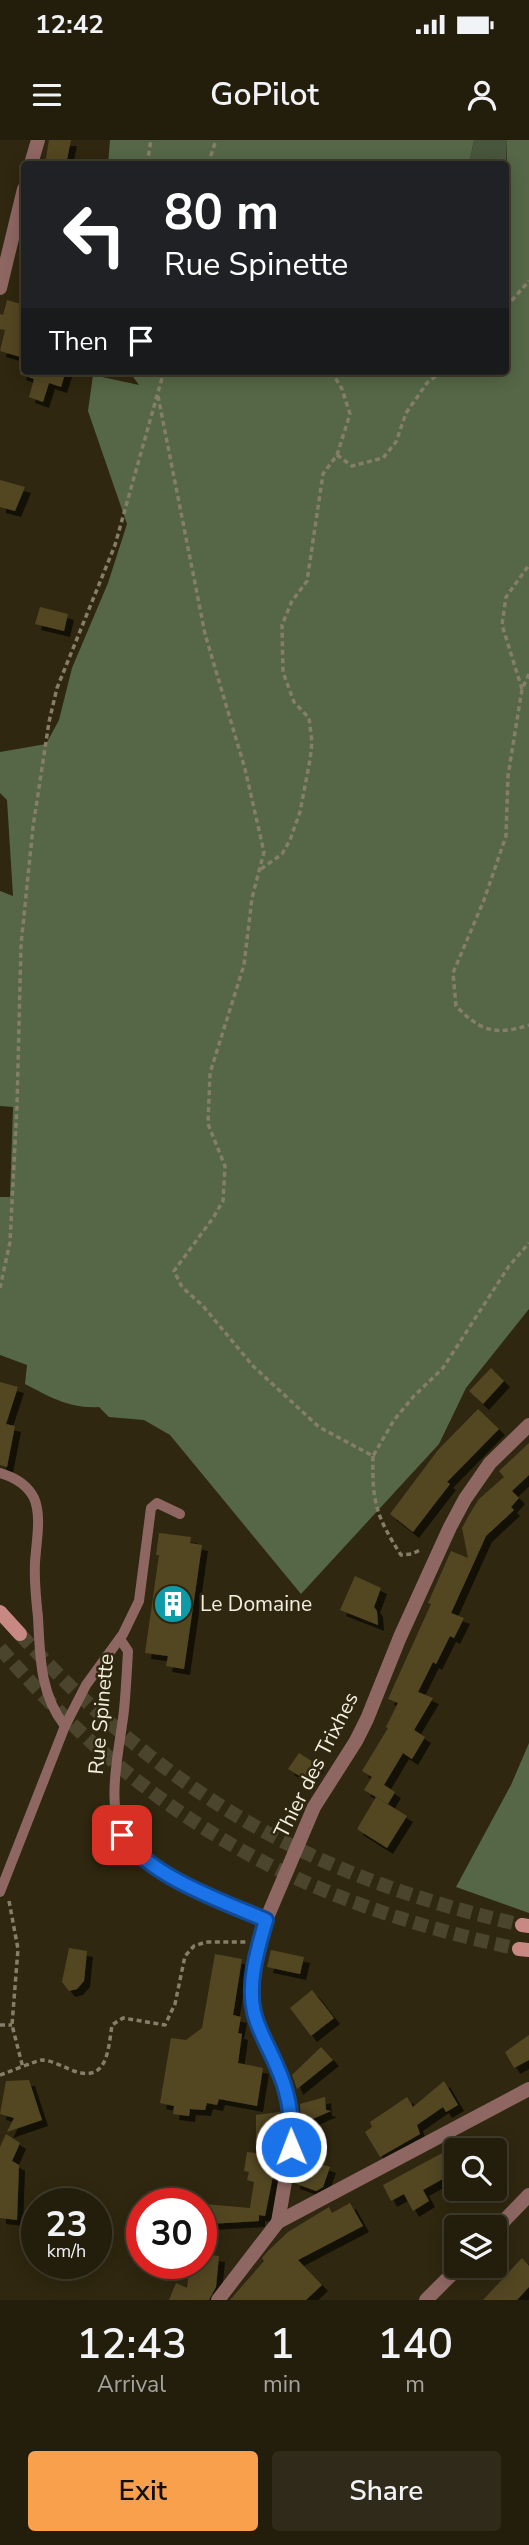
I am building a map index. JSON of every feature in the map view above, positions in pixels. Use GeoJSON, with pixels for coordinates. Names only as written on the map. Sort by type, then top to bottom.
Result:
{"type":"FeatureCollection","features":[{"type":"Feature","properties":{"kind":"main road"},"geometry":{"type":"LineString","coordinates":[[0,1612],[20,1634]]}},
{"type":"Feature","properties":{"kind":"street"},"geometry":{"type":"LineString","coordinates":[[32,161],[38,140]]}},
{"type":"Feature","properties":{"kind":"street"},"geometry":{"type":"LineString","coordinates":[[0,288],[21,200]]}},
{"type":"Feature","properties":{"kind":"street","name":"Thier des Trixhes"},"geometry":{"type":"LineString","coordinates":[[218,2300],[278,2222],[291,2147],[288,2099],[254,2012],[252,1984],[266,1920],[314,1807],[356,1741],[450,1527],[490,1463],[529,1425]]}},
{"type":"Feature","properties":{"kind":"street"},"geometry":{"type":"LineString","coordinates":[[278,2222],[529,2089]]}},
{"type":"Feature","properties":{"kind":"street"},"geometry":{"type":"LineString","coordinates":[[507,2218],[529,2195]]}},
{"type":"Feature","properties":{"kind":"street"},"geometry":{"type":"LineString","coordinates":[[426,2300],[448,2278]]}},
{"type":"Feature","properties":{"kind":"lane","name":"Rue Spinette"},"geometry":{"type":"LineString","coordinates":[[0,1473],[26,1486],[35,1499],[38,1516],[35,1571],[42,1675],[55,1712],[65,1726]]}},
{"type":"Feature","properties":{"kind":"lane","name":"Rue Spinette"},"geometry":{"type":"LineString","coordinates":[[0,1892],[65,1726],[86,1685],[120,1639],[139,1601],[151,1508],[157,1503],[180,1514]]}},
{"type":"Feature","properties":{"kind":"lane","name":"Rue Spinette"},"geometry":{"type":"LineString","coordinates":[[120,1639],[128,1651],[124,1710],[114,1785],[116,1811],[122,1835],[140,1857],[162,1872],[266,1920]]}},
{"type":"Feature","properties":{"kind":"path"},"geometry":{"type":"LineString","coordinates":[[148,161],[151,140]]}},
{"type":"Feature","properties":{"kind":"path"},"geometry":{"type":"LineString","coordinates":[[209,161],[216,140]]}},
{"type":"Feature","properties":{"kind":"path"},"geometry":{"type":"LineString","coordinates":[[509,304],[529,281]]}},
{"type":"Feature","properties":{"kind":"path"},"geometry":{"type":"LineString","coordinates":[[0,1288],[10,1242],[21,946],[33,827],[49,722],[64,669],[115,545],[163,375]]}},
{"type":"Feature","properties":{"kind":"path"},"geometry":{"type":"LineString","coordinates":[[261,869],[282,854],[300,812],[312,742],[309,718],[294,702],[283,672],[282,625],[292,601],[307,581],[323,474],[337,455],[350,414],[342,389],[333,375]]}},
{"type":"Feature","properties":{"kind":"path"},"geometry":{"type":"LineString","coordinates":[[337,455],[352,466],[383,458],[397,442],[406,413],[427,383],[437,375]]}},
{"type":"Feature","properties":{"kind":"path"},"geometry":{"type":"LineString","coordinates":[[158,396],[205,635],[245,769],[264,852],[252,898],[244,965],[210,1073],[208,1124],[225,1166],[223,1201],[214,1218],[174,1271],[182,1287],[203,1306],[253,1366],[319,1427],[373,1457]]}},
{"type":"Feature","properties":{"kind":"path"},"geometry":{"type":"LineString","coordinates":[[522,689],[502,625],[506,597],[529,565]]}},
{"type":"Feature","properties":{"kind":"path"},"geometry":{"type":"LineString","coordinates":[[528,1026],[504,1032],[472,1023],[456,1006],[453,973],[484,900],[506,836],[508,776],[522,689],[529,674]]}},
{"type":"Feature","properties":{"kind":"path"},"geometry":{"type":"LineString","coordinates":[[421,1550],[401,1555],[388,1535],[374,1503],[373,1457],[394,1420],[443,1368],[509,1266],[529,1243]]}},
{"type":"Feature","properties":{"kind":"path"},"geometry":{"type":"LineString","coordinates":[[5,1881],[18,1949],[12,2025],[23,2068]]}},
{"type":"Feature","properties":{"kind":"path"},"geometry":{"type":"LineString","coordinates":[[0,2075],[43,2060],[76,2072],[86,2074],[97,2071],[106,2063],[112,2025],[123,2018],[166,2025],[175,2004],[185,1956],[194,1946],[206,1942],[241,1941],[260,1945]]}},
{"type":"Feature","properties":{"kind":"path"},"geometry":{"type":"LineString","coordinates":[[0,2025],[12,2025]]}},
{"type":"Feature","properties":{"kind":"green space"},"geometry":{"type":"Polygon","coordinates":[[[110,140],[474,140],[470,161],[108,161],[110,140]]]}},
{"type":"Feature","properties":{"kind":"green space"},"geometry":{"type":"Polygon","coordinates":[[[474,140],[507,140],[506,161],[470,161],[474,140]]]}},
{"type":"Feature","properties":{"kind":"green space"},"geometry":{"type":"Polygon","coordinates":[[[507,140],[529,140],[529,1309],[466,1388],[439,1444],[301,1594],[170,1435],[144,1420],[109,1417],[99,1407],[79,1406],[52,1398],[25,1384],[27,1365],[0,1355],[0,1197],[10,1197],[13,1107],[0,1106],[0,891],[13,896],[7,800],[0,793],[0,752],[46,744],[59,720],[72,668],[108,583],[127,524],[88,411],[93,375],[139,385],[132,375],[509,375],[507,140]]]}},
{"type":"Feature","properties":{"kind":"green space"},"geometry":{"type":"Polygon","coordinates":[[[529,1743],[529,1913],[456,1887],[511,1785],[529,1743]]]}},
{"type":"Feature","properties":{"kind":"building"},"geometry":{"type":"Polygon","coordinates":[[[49,140],[71,140],[67,161],[46,161],[49,140]]]}},
{"type":"Feature","properties":{"kind":"building"},"geometry":{"type":"Polygon","coordinates":[[[7,300],[21,304],[21,357],[0,351],[5,330],[0,329],[0,314],[3,315],[7,300]]]}},
{"type":"Feature","properties":{"kind":"building"},"geometry":{"type":"Polygon","coordinates":[[[23,375],[65,375],[61,387],[49,383],[43,402],[29,397],[34,379],[23,375]]]}},
{"type":"Feature","properties":{"kind":"building"},"geometry":{"type":"Polygon","coordinates":[[[0,480],[25,487],[15,511],[0,507],[0,480]]]}},
{"type":"Feature","properties":{"kind":"building"},"geometry":{"type":"Polygon","coordinates":[[[40,607],[68,614],[64,631],[35,624],[40,607]]]}},
{"type":"Feature","properties":{"kind":"building"},"geometry":{"type":"Polygon","coordinates":[[[491,1368],[504,1381],[483,1404],[469,1391],[491,1368]]]}},
{"type":"Feature","properties":{"kind":"building"},"geometry":{"type":"Polygon","coordinates":[[[0,1382],[18,1387],[6,1424],[15,1426],[7,1467],[0,1465],[0,1382]]]}},
{"type":"Feature","properties":{"kind":"building"},"geometry":{"type":"Polygon","coordinates":[[[478,1409],[499,1429],[447,1482],[450,1484],[413,1532],[390,1514],[438,1450],[478,1409]]]}},
{"type":"Feature","properties":{"kind":"building"},"geometry":{"type":"Polygon","coordinates":[[[529,1443],[529,1475],[512,1491],[519,1498],[511,1507],[514,1510],[486,1536],[451,1613],[464,1618],[454,1638],[450,1636],[436,1664],[433,1662],[418,1692],[433,1698],[414,1730],[425,1737],[412,1759],[403,1753],[384,1785],[395,1792],[388,1804],[364,1790],[372,1777],[362,1771],[388,1728],[386,1727],[398,1703],[388,1699],[431,1604],[428,1603],[451,1551],[468,1558],[462,1528],[469,1515],[479,1499],[504,1477],[499,1471],[529,1443]]]}},
{"type":"Feature","properties":{"kind":"building","name":"Le Domaine"},"geometry":{"type":"Polygon","coordinates":[[[159,1533],[191,1537],[190,1543],[202,1545],[184,1669],[166,1666],[168,1656],[145,1653],[159,1555],[156,1555],[159,1533]]]}},
{"type":"Feature","properties":{"kind":"building"},"geometry":{"type":"Polygon","coordinates":[[[355,1576],[381,1588],[374,1607],[378,1625],[340,1610],[355,1576]]]}},
{"type":"Feature","properties":{"kind":"building"},"geometry":{"type":"Polygon","coordinates":[[[299,1753],[318,1765],[308,1781],[288,1769],[299,1753]]]}},
{"type":"Feature","properties":{"kind":"building"},"geometry":{"type":"Polygon","coordinates":[[[376,1797],[407,1816],[387,1848],[357,1829],[376,1797]]]}},
{"type":"Feature","properties":{"kind":"building"},"geometry":{"type":"Polygon","coordinates":[[[69,1948],[87,1951],[84,1981],[77,1989],[69,1991],[62,1982],[69,1948]]]}},
{"type":"Feature","properties":{"kind":"building"},"geometry":{"type":"Polygon","coordinates":[[[271,1950],[304,1957],[300,1974],[267,1967],[271,1950]]]}},
{"type":"Feature","properties":{"kind":"building"},"geometry":{"type":"Polygon","coordinates":[[[215,1954],[242,1959],[233,2015],[241,2017],[238,2033],[242,2034],[238,2063],[263,2068],[257,2106],[219,2099],[217,2105],[207,2103],[205,2110],[190,2109],[189,2116],[173,2114],[174,2106],[160,2103],[171,2038],[186,2040],[202,2028],[215,1954]]]}},
{"type":"Feature","properties":{"kind":"building"},"geometry":{"type":"Polygon","coordinates":[[[312,1990],[334,2018],[311,2036],[290,2008],[312,1990]]]}},
{"type":"Feature","properties":{"kind":"building"},"geometry":{"type":"Polygon","coordinates":[[[529,2035],[529,2060],[514,2068],[505,2052],[529,2035]]]}},
{"type":"Feature","properties":{"kind":"building"},"geometry":{"type":"Polygon","coordinates":[[[321,2047],[333,2060],[297,2089],[292,2075],[321,2047]]]}},
{"type":"Feature","properties":{"kind":"building"},"geometry":{"type":"Polygon","coordinates":[[[29,2080],[42,2120],[7,2132],[14,2118],[0,2114],[6,2081],[29,2080]]]}},
{"type":"Feature","properties":{"kind":"building"},"geometry":{"type":"Polygon","coordinates":[[[444,2081],[458,2105],[446,2112],[443,2107],[417,2125],[420,2134],[380,2157],[365,2132],[372,2127],[370,2122],[407,2097],[413,2107],[444,2081]]]}},
{"type":"Feature","properties":{"kind":"building"},"geometry":{"type":"Polygon","coordinates":[[[325,2097],[326,2110],[331,2111],[301,2124],[300,2104],[325,2097]]]}},
{"type":"Feature","properties":{"kind":"building"},"geometry":{"type":"Polygon","coordinates":[[[280,2112],[281,2133],[259,2142],[278,2149],[276,2177],[273,2176],[265,2216],[259,2215],[259,2221],[217,2223],[217,2205],[250,2208],[254,2182],[247,2180],[249,2172],[244,2171],[247,2152],[256,2153],[256,2115],[280,2112]]]}},
{"type":"Feature","properties":{"kind":"building"},"geometry":{"type":"Polygon","coordinates":[[[6,2134],[20,2143],[12,2161],[19,2165],[17,2220],[0,2218],[0,2147],[6,2134]]]}},
{"type":"Feature","properties":{"kind":"building"},"geometry":{"type":"Polygon","coordinates":[[[444,2152],[444,2178],[423,2190],[429,2201],[413,2211],[404,2194],[391,2201],[383,2185],[444,2152]]]}},
{"type":"Feature","properties":{"kind":"building"},"geometry":{"type":"Polygon","coordinates":[[[304,2158],[330,2167],[323,2187],[316,2191],[294,2183],[297,2166],[301,2167],[304,2158]]]}},
{"type":"Feature","properties":{"kind":"building"},"geometry":{"type":"Polygon","coordinates":[[[350,2203],[363,2226],[298,2260],[322,2285],[306,2300],[230,2300],[264,2261],[262,2258],[288,2232],[329,2207],[332,2213],[350,2203]]]}},
{"type":"Feature","properties":{"kind":"building"},"geometry":{"type":"Polygon","coordinates":[[[522,2258],[529,2266],[529,2287],[517,2300],[483,2300],[503,2278],[507,2278],[507,2274],[522,2258]]]}},
{"type":"Feature","properties":{"kind":"building"},"geometry":{"type":"Polygon","coordinates":[[[188,2279],[217,2279],[209,2300],[169,2300],[176,2283],[187,2288],[188,2279]]]}},
{"type":"Feature","properties":{"kind":"tunnel"},"geometry":{"type":"LineString","coordinates":[[20,1634],[74,1690],[130,1740],[187,1783],[247,1822],[309,1854],[376,1882],[447,1906],[522,1925]]}},
{"type":"Feature","properties":{"kind":"tunnel"},"geometry":{"type":"LineString","coordinates":[[0,1648],[55,1708],[112,1760],[171,1806],[232,1845],[297,1878],[366,1906],[440,1930],[519,1949]]}},
{"type":"Feature","properties":{"kind":"place","name":"Le Domaine"},"geometry":{"type":"Point","coordinates":[173,1604]}},
{"type":"Feature","properties":{"kind":"route"},"geometry":{"type":"LineString","coordinates":[[122,1835],[140,1857],[162,1872],[266,1920],[254,1971],[252,1999],[257,2023],[286,2089],[291,2121],[291,2147]]}}]}
